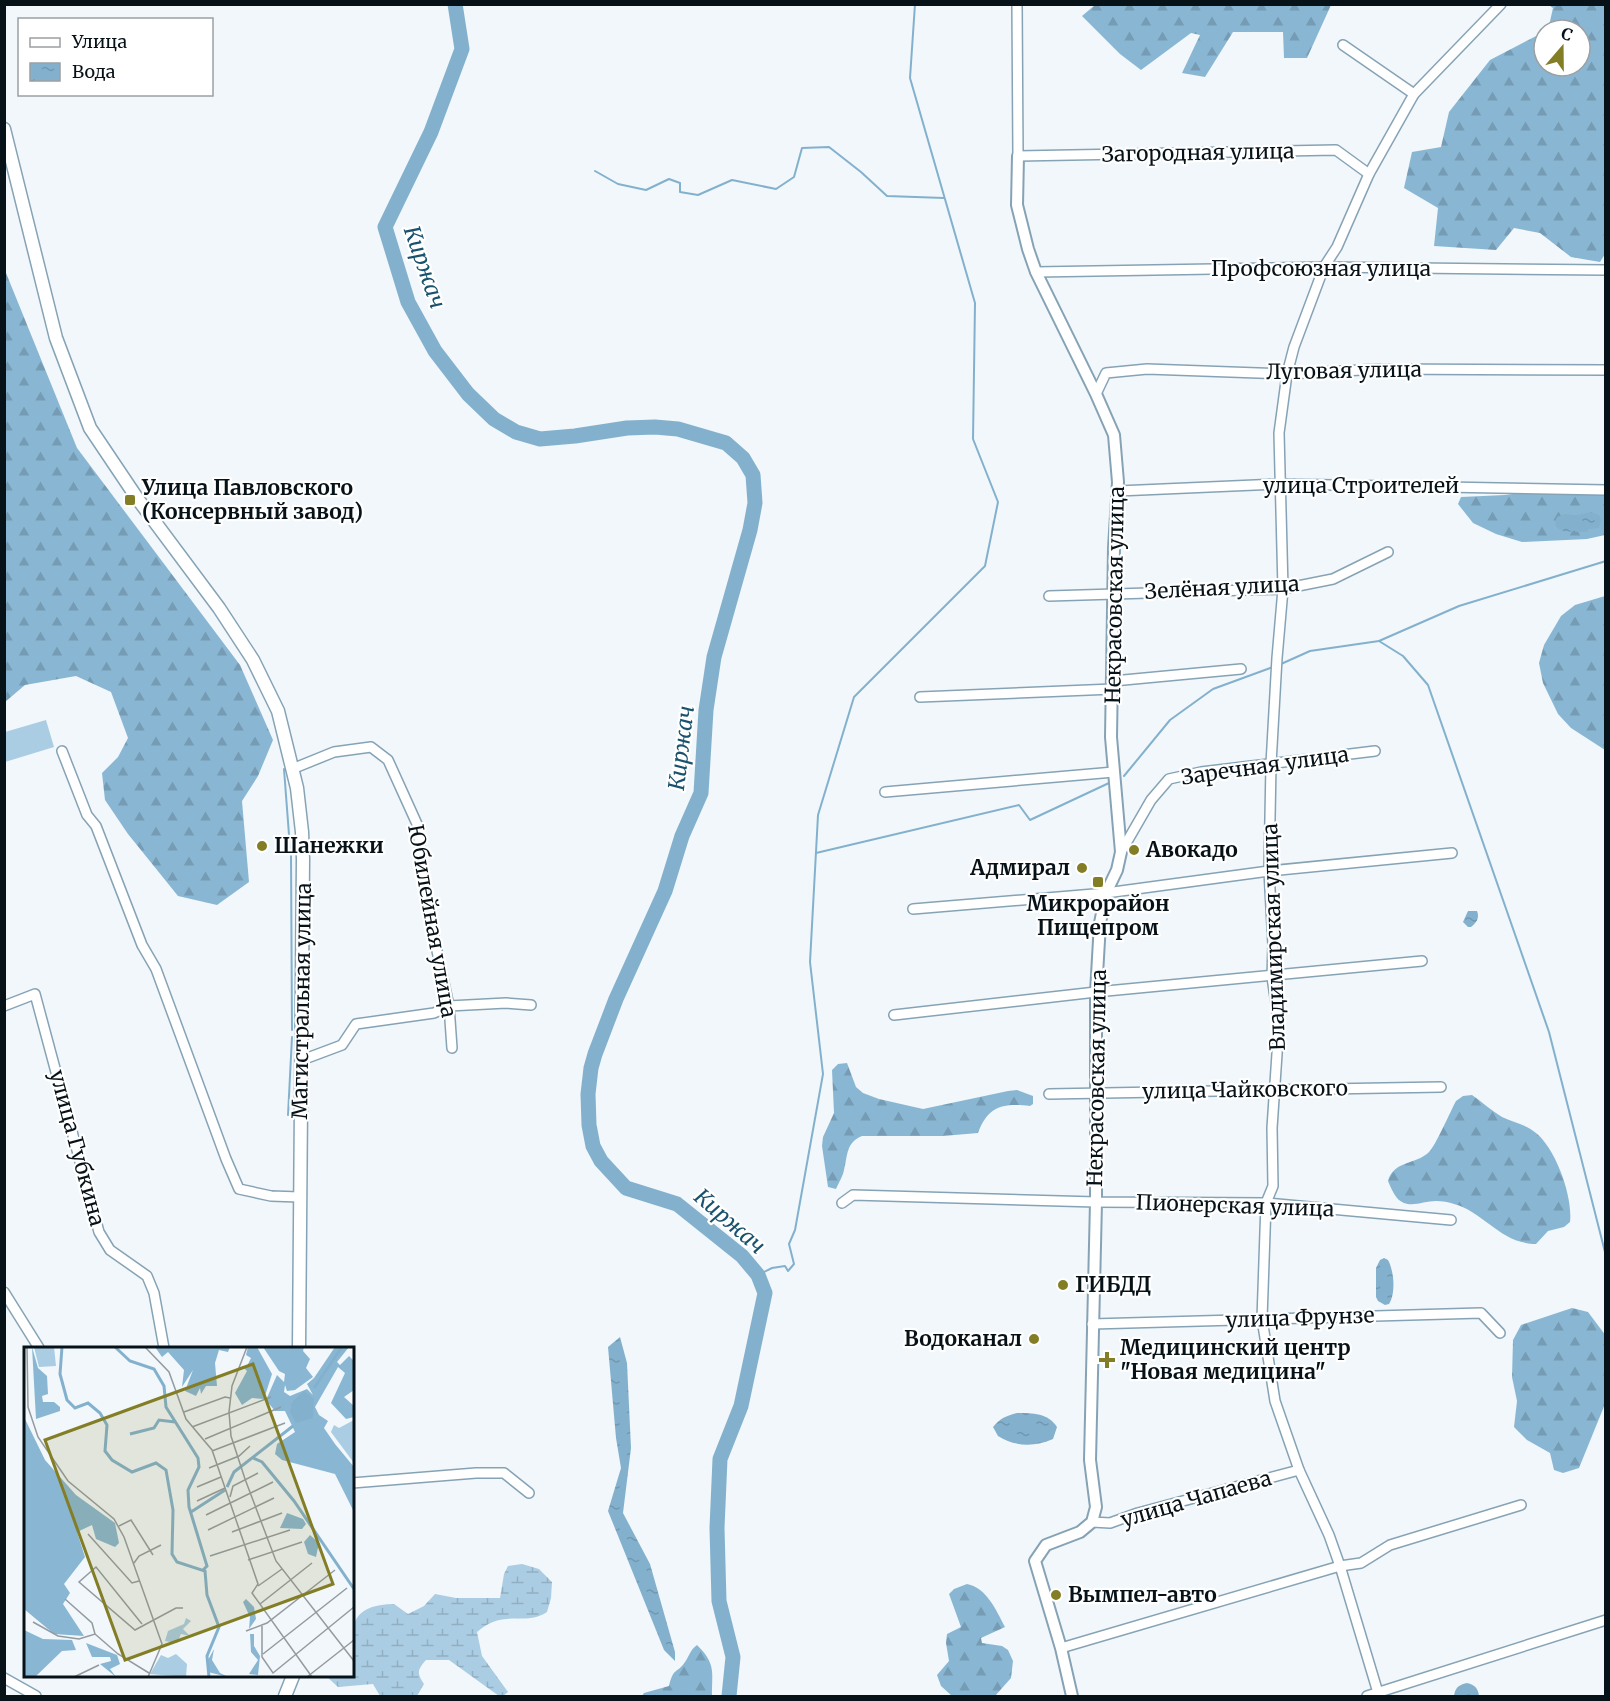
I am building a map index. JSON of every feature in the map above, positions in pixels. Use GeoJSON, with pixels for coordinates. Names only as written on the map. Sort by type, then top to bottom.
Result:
{"type":"FeatureCollection","features":[{"type":"Feature","properties":{"kind":"main road","name":"Магистральная улица"},"geometry":{"type":"LineString","coordinates":[[4,129],[56,338],[90,428],[137,498],[219,608],[253,660],[278,711],[297,788],[302,832],[299,1347]]}},
{"type":"Feature","properties":{"kind":"main road"},"geometry":{"type":"LineString","coordinates":[[285,1696],[293,1677]]}},
{"type":"Feature","properties":{"kind":"street"},"geometry":{"type":"LineString","coordinates":[[1017,4],[1018,156]]}},
{"type":"Feature","properties":{"kind":"street","name":"Владимирская улица"},"geometry":{"type":"LineString","coordinates":[[1378,1695],[1340,1566],[1329,1535],[1299,1470],[1275,1401],[1262,1319],[1266,1203],[1273,1186],[1272,1128],[1279,1024],[1272,977],[1273,945],[1269,871],[1271,764],[1283,589],[1279,434],[1287,374],[1294,347],[1324,267],[1337,247],[1369,174],[1414,94],[1501,4]]}},
{"type":"Feature","properties":{"kind":"street"},"geometry":{"type":"LineString","coordinates":[[1343,45],[1414,94]]}},
{"type":"Feature","properties":{"kind":"street","name":"Загородная улица"},"geometry":{"type":"LineString","coordinates":[[1018,156],[1336,150],[1369,174]]}},
{"type":"Feature","properties":{"kind":"street","name":"Некрасовская улица"},"geometry":{"type":"LineString","coordinates":[[1018,156],[1017,204],[1028,249],[1036,272],[1114,435],[1118,491],[1111,737],[1121,852],[1117,870],[1106,893],[1100,923],[1096,992],[1096,1202],[1090,1460],[1096,1507],[1092,1522]]}},
{"type":"Feature","properties":{"kind":"street","name":"Профсоюзная улица"},"geometry":{"type":"LineString","coordinates":[[1036,272],[1324,267],[1605,270]]}},
{"type":"Feature","properties":{"kind":"street","name":"Луговая улица"},"geometry":{"type":"LineString","coordinates":[[1096,394],[1106,373],[1147,369],[1287,374],[1380,369],[1605,370]]}},
{"type":"Feature","properties":{"kind":"street","name":"улица Строителей"},"geometry":{"type":"LineString","coordinates":[[1118,491],[1280,484],[1605,490]]}},
{"type":"Feature","properties":{"kind":"street","name":"Зелёная улица"},"geometry":{"type":"LineString","coordinates":[[1049,596],[1283,589],[1334,579],[1388,552]]}},
{"type":"Feature","properties":{"kind":"street"},"geometry":{"type":"LineString","coordinates":[[920,697],[1113,685],[1241,669]]}},
{"type":"Feature","properties":{"kind":"street","name":"Юбилейная улица"},"geometry":{"type":"LineString","coordinates":[[292,769],[334,752],[371,747],[388,760],[417,824],[427,905],[449,1006],[452,1048]]}},
{"type":"Feature","properties":{"kind":"street"},"geometry":{"type":"LineString","coordinates":[[62,751],[87,815],[96,826],[142,945],[156,969],[239,1190],[271,1196],[299,1197]]}},
{"type":"Feature","properties":{"kind":"street","name":"Заречная улица"},"geometry":{"type":"LineString","coordinates":[[1121,852],[1152,800],[1169,779],[1201,772],[1376,751]]}},
{"type":"Feature","properties":{"kind":"street"},"geometry":{"type":"LineString","coordinates":[[885,792],[1114,772]]}},
{"type":"Feature","properties":{"kind":"street"},"geometry":{"type":"LineString","coordinates":[[913,909],[1106,893],[1269,871],[1452,853]]}},
{"type":"Feature","properties":{"kind":"street"},"geometry":{"type":"LineString","coordinates":[[894,1015],[1096,992],[1422,962]]}},
{"type":"Feature","properties":{"kind":"street","name":"улица Губкина"},"geometry":{"type":"LineString","coordinates":[[4,1006],[35,994],[99,1232],[110,1251],[147,1275],[154,1293],[164,1347]]}},
{"type":"Feature","properties":{"kind":"street"},"geometry":{"type":"LineString","coordinates":[[302,1060],[342,1045],[356,1024],[434,1013],[449,1006],[506,1002],[531,1005]]}},
{"type":"Feature","properties":{"kind":"street","name":"улица Чайковского"},"geometry":{"type":"LineString","coordinates":[[1049,1094],[1441,1087]]}},
{"type":"Feature","properties":{"kind":"street","name":"Пионерская улица"},"geometry":{"type":"LineString","coordinates":[[842,1203],[853,1195],[1096,1202],[1266,1203],[1451,1220]]}},
{"type":"Feature","properties":{"kind":"street"},"geometry":{"type":"LineString","coordinates":[[4,1292],[38,1347]]}},
{"type":"Feature","properties":{"kind":"street","name":"улица Фрунзе"},"geometry":{"type":"LineString","coordinates":[[1092,1324],[1481,1313],[1500,1333]]}},
{"type":"Feature","properties":{"kind":"street","name":"улица Чапаева"},"geometry":{"type":"LineString","coordinates":[[1092,1522],[1110,1523],[1138,1513],[1299,1470]]}},
{"type":"Feature","properties":{"kind":"street"},"geometry":{"type":"LineString","coordinates":[[354,1484],[476,1473],[504,1473],[529,1493]]}},
{"type":"Feature","properties":{"kind":"street"},"geometry":{"type":"LineString","coordinates":[[1061,1648],[1340,1566],[1361,1563],[1390,1545],[1521,1505]]}},
{"type":"Feature","properties":{"kind":"street"},"geometry":{"type":"LineString","coordinates":[[1072,1696],[1061,1648],[1035,1561],[1046,1545],[1080,1532],[1092,1522]]}},
{"type":"Feature","properties":{"kind":"street"},"geometry":{"type":"LineString","coordinates":[[1366,1696],[1378,1695],[1605,1620]]}},
{"type":"Feature","properties":{"kind":"street"},"geometry":{"type":"LineString","coordinates":[[4,1678],[36,1696]]}},
{"type":"Feature","properties":{"kind":"green space"},"geometry":{"type":"Polygon","coordinates":[[[1095,5],[1331,5],[1307,58],[1284,58],[1283,32],[1233,32],[1205,77],[1182,73],[1200,35],[1191,33],[1141,70],[1120,54],[1082,16],[1095,5]]]}},
{"type":"Feature","properties":{"kind":"green space"},"geometry":{"type":"Polygon","coordinates":[[[1549,5],[1605,5],[1605,254],[1600,262],[1571,257],[1540,233],[1514,228],[1496,250],[1434,246],[1438,208],[1404,188],[1412,152],[1441,147],[1449,112],[1490,60],[1532,38],[1532,78],[1592,78],[1592,18],[1551,18],[1553,8],[1549,5]]]}},
{"type":"Feature","properties":{"kind":"green space"},"geometry":{"type":"Polygon","coordinates":[[[4,268],[77,448],[240,665],[273,740],[258,776],[242,801],[249,882],[217,905],[178,896],[128,834],[105,800],[102,773],[118,757],[128,738],[111,692],[76,676],[25,685],[5,702],[4,268]]]}},
{"type":"Feature","properties":{"kind":"green space"},"geometry":{"type":"Polygon","coordinates":[[[1542,490],[1577,495],[1605,492],[1605,535],[1587,539],[1522,542],[1496,534],[1473,523],[1458,504],[1461,497],[1542,490]]]}},
{"type":"Feature","properties":{"kind":"green space"},"geometry":{"type":"Polygon","coordinates":[[[1606,596],[1605,750],[1571,728],[1558,714],[1543,683],[1539,663],[1544,645],[1561,616],[1575,605],[1606,596]]]}},
{"type":"Feature","properties":{"kind":"green space"},"geometry":{"type":"Polygon","coordinates":[[[46,720],[54,747],[5,762],[5,732],[46,720]]]}},
{"type":"Feature","properties":{"kind":"green space"},"geometry":{"type":"Polygon","coordinates":[[[847,1063],[856,1087],[863,1093],[923,1109],[1017,1090],[1033,1096],[1033,1104],[998,1108],[987,1117],[978,1133],[943,1136],[862,1136],[850,1146],[843,1175],[836,1189],[828,1187],[822,1146],[823,1137],[834,1113],[832,1070],[838,1064],[847,1063]]]}},
{"type":"Feature","properties":{"kind":"green space"},"geometry":{"type":"Polygon","coordinates":[[[1472,1095],[1502,1117],[1536,1133],[1550,1150],[1562,1174],[1569,1200],[1570,1222],[1564,1227],[1548,1231],[1536,1244],[1513,1239],[1465,1208],[1452,1203],[1436,1201],[1406,1204],[1401,1202],[1388,1181],[1395,1169],[1429,1152],[1456,1101],[1463,1096],[1472,1095]]]}},
{"type":"Feature","properties":{"kind":"green space"},"geometry":{"type":"Polygon","coordinates":[[[1572,1308],[1588,1312],[1606,1336],[1605,1404],[1579,1468],[1563,1473],[1554,1470],[1550,1453],[1527,1440],[1514,1427],[1517,1401],[1512,1377],[1513,1340],[1521,1325],[1572,1308]]]}},
{"type":"Feature","properties":{"kind":"green space"},"geometry":{"type":"Polygon","coordinates":[[[522,1564],[539,1569],[552,1582],[547,1612],[530,1618],[496,1621],[477,1632],[482,1656],[508,1692],[503,1696],[499,1696],[449,1660],[426,1660],[419,1671],[424,1684],[417,1696],[380,1696],[373,1684],[338,1687],[327,1677],[354,1677],[354,1625],[358,1617],[366,1610],[394,1604],[408,1614],[424,1606],[435,1594],[456,1598],[500,1598],[504,1574],[508,1566],[522,1564]]]}},
{"type":"Feature","properties":{"kind":"green space"},"geometry":{"type":"Polygon","coordinates":[[[967,1584],[974,1586],[985,1595],[1005,1627],[981,1638],[982,1643],[1002,1646],[1008,1650],[1013,1661],[1011,1678],[995,1696],[952,1696],[941,1686],[937,1675],[949,1661],[947,1634],[961,1627],[949,1594],[954,1589],[967,1584]]]}},
{"type":"Feature","properties":{"kind":"green space"},"geometry":{"type":"Polygon","coordinates":[[[697,1645],[707,1657],[712,1668],[712,1696],[642,1696],[644,1693],[669,1686],[674,1673],[697,1645]]]}},
{"type":"Feature","properties":{"kind":"water"},"geometry":{"type":"Polygon","coordinates":[[[1590,512],[1599,515],[1601,520],[1599,528],[1589,529],[1587,532],[1571,532],[1560,530],[1557,527],[1557,517],[1564,514],[1578,515],[1590,512]]]}},
{"type":"Feature","properties":{"kind":"water"},"geometry":{"type":"Polygon","coordinates":[[[1468,911],[1477,911],[1478,914],[1477,920],[1471,927],[1463,922],[1468,911]]]}},
{"type":"Feature","properties":{"kind":"water"},"geometry":{"type":"Polygon","coordinates":[[[1384,1258],[1388,1260],[1393,1276],[1393,1294],[1389,1304],[1385,1305],[1376,1297],[1376,1268],[1380,1260],[1384,1258]]]}},
{"type":"Feature","properties":{"kind":"water"},"geometry":{"type":"Polygon","coordinates":[[[620,1337],[627,1363],[631,1448],[623,1513],[650,1564],[675,1652],[675,1661],[664,1650],[608,1511],[621,1468],[608,1347],[620,1337]]]}},
{"type":"Feature","properties":{"kind":"water"},"geometry":{"type":"Polygon","coordinates":[[[1017,1413],[1045,1416],[1057,1427],[1053,1439],[1025,1445],[998,1436],[993,1427],[998,1421],[1017,1413]]]}},
{"type":"Feature","properties":{"kind":"water"},"geometry":{"type":"Polygon","coordinates":[[[1467,1683],[1476,1687],[1479,1696],[1454,1696],[1458,1687],[1467,1683]]]}},
{"type":"Feature","properties":{"kind":"waterway","name":"Киржач"},"geometry":{"type":"LineString","coordinates":[[455,4],[462,49],[431,132],[385,227],[408,302],[435,351],[468,394],[494,419],[516,432],[540,439],[627,428],[678,429],[726,443],[743,458],[753,475],[755,503],[750,530],[714,657],[706,710],[701,793],[682,836],[665,891],[616,999],[595,1054],[588,1094],[589,1125],[593,1146],[601,1161],[626,1188],[677,1204],[742,1256],[758,1275],[765,1293],[741,1406],[720,1459],[717,1528],[719,1601],[733,1657],[729,1696]]}},
{"type":"Feature","properties":{"kind":"waterway"},"geometry":{"type":"LineString","coordinates":[[758,1275],[772,1268],[785,1266],[788,1271],[794,1264],[789,1244],[795,1230],[823,1074],[810,962],[818,815],[854,697],[985,566],[998,502],[973,439],[975,303],[910,78],[915,4]]}},
{"type":"Feature","properties":{"kind":"waterway"},"geometry":{"type":"LineString","coordinates":[[595,171],[618,184],[646,190],[669,179],[680,183],[680,192],[698,195],[732,180],[776,189],[794,177],[802,148],[829,147],[887,196],[944,198]]}},
{"type":"Feature","properties":{"kind":"waterway"},"geometry":{"type":"LineString","coordinates":[[1281,664],[1310,651],[1379,641],[1459,606],[1606,561]]}},
{"type":"Feature","properties":{"kind":"waterway"},"geometry":{"type":"LineString","coordinates":[[1379,641],[1403,656],[1428,685],[1549,1032],[1606,1256]]}},
{"type":"Feature","properties":{"kind":"waterway"},"geometry":{"type":"LineString","coordinates":[[1124,776],[1170,720],[1213,689],[1273,667]]}},
{"type":"Feature","properties":{"kind":"waterway"},"geometry":{"type":"LineString","coordinates":[[284,769],[290,848]]}},
{"type":"Feature","properties":{"kind":"waterway"},"geometry":{"type":"LineString","coordinates":[[816,853],[1019,805],[1030,820],[1109,783]]}},
{"type":"Feature","properties":{"kind":"waterway"},"geometry":{"type":"LineString","coordinates":[[291,856],[292,1030]]}},
{"type":"Feature","properties":{"kind":"waterway"},"geometry":{"type":"LineString","coordinates":[[288,1115],[292,1037]]}},
{"type":"Feature","properties":{"kind":"place","name":"Улица Павловского (Консервный завод)"},"geometry":{"type":"Point","coordinates":[130,500]}},
{"type":"Feature","properties":{"kind":"place","name":"Шанежки"},"geometry":{"type":"Point","coordinates":[262,846]}},
{"type":"Feature","properties":{"kind":"place","name":"Авокадо"},"geometry":{"type":"Point","coordinates":[1134,850]}},
{"type":"Feature","properties":{"kind":"place","name":"Адмирал"},"geometry":{"type":"Point","coordinates":[1082,868]}},
{"type":"Feature","properties":{"kind":"place","name":"Микрорайон Пищепром"},"geometry":{"type":"Point","coordinates":[1098,882]}},
{"type":"Feature","properties":{"kind":"place","name":"ГИБДД"},"geometry":{"type":"Point","coordinates":[1063,1285]}},
{"type":"Feature","properties":{"kind":"place","name":"Водоканал"},"geometry":{"type":"Point","coordinates":[1034,1339]}},
{"type":"Feature","properties":{"kind":"place","name":"Медицинский центр \"Новая медицина\""},"geometry":{"type":"Point","coordinates":[1107,1360]}},
{"type":"Feature","properties":{"kind":"place","name":"Вымпел-авто"},"geometry":{"type":"Point","coordinates":[1056,1595]}}]}
